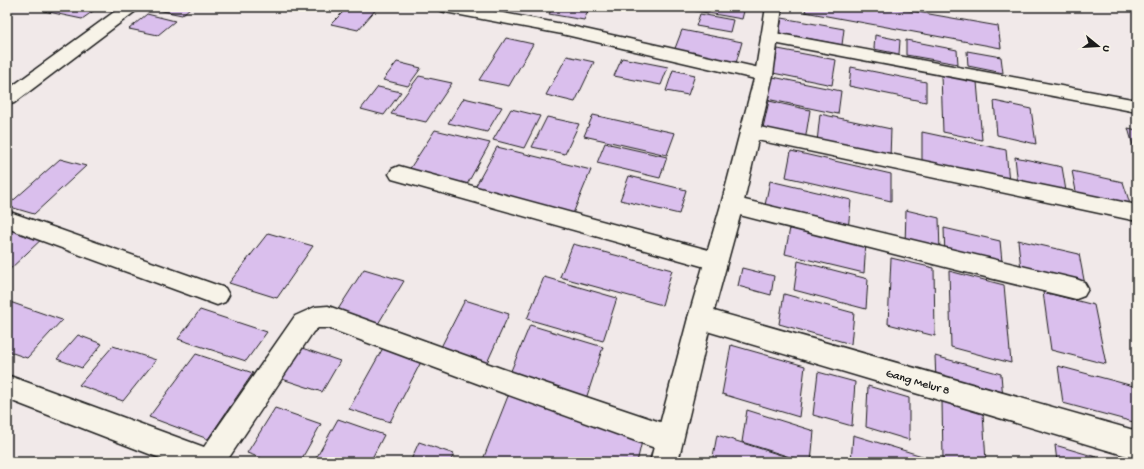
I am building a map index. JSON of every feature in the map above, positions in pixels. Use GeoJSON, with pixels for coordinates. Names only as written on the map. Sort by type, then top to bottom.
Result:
{"type":"FeatureCollection","features":[{"type":"Feature","properties":{"kind":"street"},"geometry":{"type":"LineString","coordinates":[[7,100],[131,7]]}},
{"type":"Feature","properties":{"kind":"street"},"geometry":{"type":"LineString","coordinates":[[445,7],[562,29],[764,75]]}},
{"type":"Feature","properties":{"kind":"street"},"geometry":{"type":"LineString","coordinates":[[210,462],[304,324],[315,318],[328,317],[503,381],[667,456],[700,318],[732,205],[764,75],[774,7]]}},
{"type":"Feature","properties":{"kind":"street"},"geometry":{"type":"LineString","coordinates":[[769,37],[1137,106]]}},
{"type":"Feature","properties":{"kind":"street"},"geometry":{"type":"LineString","coordinates":[[750,132],[1137,213]]}},
{"type":"Feature","properties":{"kind":"street"},"geometry":{"type":"LineString","coordinates":[[399,174],[716,261]]}},
{"type":"Feature","properties":{"kind":"street"},"geometry":{"type":"LineString","coordinates":[[732,205],[1076,289]]}},
{"type":"Feature","properties":{"kind":"street"},"geometry":{"type":"LineString","coordinates":[[7,219],[217,295]]}},
{"type":"Feature","properties":{"kind":"street","name":"Gang Melur 8"},"geometry":{"type":"LineString","coordinates":[[700,318],[1137,444]]}},
{"type":"Feature","properties":{"kind":"street"},"geometry":{"type":"LineString","coordinates":[[7,388],[206,462]]}},
{"type":"Feature","properties":{"kind":"building"},"geometry":{"type":"Polygon","coordinates":[[[50,7],[99,7],[82,19],[44,11],[50,7]]]}},
{"type":"Feature","properties":{"kind":"building"},"geometry":{"type":"Polygon","coordinates":[[[143,7],[191,7],[182,15],[143,7]]]}},
{"type":"Feature","properties":{"kind":"building"},"geometry":{"type":"Polygon","coordinates":[[[348,7],[378,7],[358,30],[331,24],[348,7]]]}},
{"type":"Feature","properties":{"kind":"building"},"geometry":{"type":"Polygon","coordinates":[[[553,7],[590,7],[584,20],[549,14],[553,7]]]}},
{"type":"Feature","properties":{"kind":"building"},"geometry":{"type":"Polygon","coordinates":[[[692,7],[745,7],[742,19],[691,10],[692,7]]]}},
{"type":"Feature","properties":{"kind":"building"},"geometry":{"type":"Polygon","coordinates":[[[806,7],[889,7],[998,26],[1001,48],[805,12],[806,7]]]}},
{"type":"Feature","properties":{"kind":"building"},"geometry":{"type":"Polygon","coordinates":[[[147,14],[175,21],[158,35],[129,29],[147,14]]]}},
{"type":"Feature","properties":{"kind":"building"},"geometry":{"type":"Polygon","coordinates":[[[700,14],[733,20],[730,32],[696,26],[700,14]]]}},
{"type":"Feature","properties":{"kind":"building"},"geometry":{"type":"Polygon","coordinates":[[[782,18],[844,29],[842,45],[779,33],[782,18]]]}},
{"type":"Feature","properties":{"kind":"building"},"geometry":{"type":"Polygon","coordinates":[[[682,30],[742,42],[736,63],[674,51],[682,30]]]}},
{"type":"Feature","properties":{"kind":"building"},"geometry":{"type":"Polygon","coordinates":[[[875,35],[900,40],[899,54],[874,49],[875,35]]]}},
{"type":"Feature","properties":{"kind":"building"},"geometry":{"type":"Polygon","coordinates":[[[506,38],[533,44],[509,86],[479,80],[506,38]]]}},
{"type":"Feature","properties":{"kind":"building"},"geometry":{"type":"Polygon","coordinates":[[[906,40],[957,50],[958,64],[906,55],[906,40]]]}},
{"type":"Feature","properties":{"kind":"building"},"geometry":{"type":"Polygon","coordinates":[[[778,49],[836,60],[832,85],[773,73],[778,49]]]}},
{"type":"Feature","properties":{"kind":"building"},"geometry":{"type":"Polygon","coordinates":[[[967,51],[1001,57],[1003,73],[968,66],[967,51]]]}},
{"type":"Feature","properties":{"kind":"building"},"geometry":{"type":"Polygon","coordinates":[[[567,56],[594,62],[575,102],[546,95],[567,56]]]}},
{"type":"Feature","properties":{"kind":"building"},"geometry":{"type":"Polygon","coordinates":[[[622,58],[668,67],[661,85],[614,76],[622,58]]]}},
{"type":"Feature","properties":{"kind":"building"},"geometry":{"type":"Polygon","coordinates":[[[397,62],[421,68],[408,86],[383,80],[397,62]]]}},
{"type":"Feature","properties":{"kind":"building"},"geometry":{"type":"Polygon","coordinates":[[[851,67],[926,82],[926,102],[849,86],[851,67]]]}},
{"type":"Feature","properties":{"kind":"building"},"geometry":{"type":"Polygon","coordinates":[[[673,70],[695,75],[688,95],[666,91],[673,70]]]}},
{"type":"Feature","properties":{"kind":"building"},"geometry":{"type":"Polygon","coordinates":[[[941,75],[977,82],[982,140],[943,132],[941,75]]]}},
{"type":"Feature","properties":{"kind":"building"},"geometry":{"type":"Polygon","coordinates":[[[419,76],[452,83],[426,122],[391,114],[419,76]]]}},
{"type":"Feature","properties":{"kind":"building"},"geometry":{"type":"Polygon","coordinates":[[[768,76],[841,91],[838,114],[762,98],[768,76]]]}},
{"type":"Feature","properties":{"kind":"building"},"geometry":{"type":"Polygon","coordinates":[[[378,87],[401,92],[384,115],[361,109],[378,87]]]}},
{"type":"Feature","properties":{"kind":"building"},"geometry":{"type":"Polygon","coordinates":[[[464,98],[502,107],[487,132],[448,123],[464,98]]]}},
{"type":"Feature","properties":{"kind":"building"},"geometry":{"type":"Polygon","coordinates":[[[769,101],[810,110],[805,141],[762,132],[769,101]]]}},
{"type":"Feature","properties":{"kind":"building"},"geometry":{"type":"Polygon","coordinates":[[[994,101],[1031,109],[1036,144],[997,135],[994,101]]]}},
{"type":"Feature","properties":{"kind":"building"},"geometry":{"type":"Polygon","coordinates":[[[511,109],[540,116],[524,148],[493,140],[511,109]]]}},
{"type":"Feature","properties":{"kind":"building"},"geometry":{"type":"Polygon","coordinates":[[[820,114],[891,129],[890,158],[817,142],[820,114]]]}},
{"type":"Feature","properties":{"kind":"building"},"geometry":{"type":"Polygon","coordinates":[[[593,115],[675,133],[667,155],[584,136],[593,115]]]}},
{"type":"Feature","properties":{"kind":"building"},"geometry":{"type":"Polygon","coordinates":[[[547,117],[579,124],[565,154],[532,147],[547,117]]]}},
{"type":"Feature","properties":{"kind":"building"},"geometry":{"type":"Polygon","coordinates":[[[1128,128],[1137,130],[1137,159],[1128,128]]]}},
{"type":"Feature","properties":{"kind":"building"},"geometry":{"type":"Polygon","coordinates":[[[435,130],[490,143],[465,188],[407,173],[435,130]]]}},
{"type":"Feature","properties":{"kind":"building"},"geometry":{"type":"Polygon","coordinates":[[[922,132],[1006,150],[1009,182],[922,163],[922,132]]]}},
{"type":"Feature","properties":{"kind":"building"},"geometry":{"type":"Polygon","coordinates":[[[605,143],[667,157],[660,178],[597,163],[605,143]]]}},
{"type":"Feature","properties":{"kind":"building"},"geometry":{"type":"Polygon","coordinates":[[[497,147],[591,170],[572,216],[473,191],[497,147]]]}},
{"type":"Feature","properties":{"kind":"building"},"geometry":{"type":"Polygon","coordinates":[[[791,151],[891,174],[891,201],[786,177],[791,151]]]}},
{"type":"Feature","properties":{"kind":"building"},"geometry":{"type":"Polygon","coordinates":[[[1015,157],[1062,167],[1067,197],[1018,186],[1015,157]]]}},
{"type":"Feature","properties":{"kind":"building"},"geometry":{"type":"Polygon","coordinates":[[[60,159],[86,166],[34,214],[7,206],[60,159]]]}},
{"type":"Feature","properties":{"kind":"building"},"geometry":{"type":"Polygon","coordinates":[[[1072,171],[1123,182],[1131,207],[1077,196],[1072,171]]]}},
{"type":"Feature","properties":{"kind":"building"},"geometry":{"type":"Polygon","coordinates":[[[629,176],[686,190],[679,214],[620,200],[629,176]]]}},
{"type":"Feature","properties":{"kind":"building"},"geometry":{"type":"Polygon","coordinates":[[[770,181],[851,200],[848,230],[764,210],[770,181]]]}},
{"type":"Feature","properties":{"kind":"building"},"geometry":{"type":"Polygon","coordinates":[[[906,210],[939,218],[940,254],[905,246],[906,210]]]}},
{"type":"Feature","properties":{"kind":"building"},"geometry":{"type":"Polygon","coordinates":[[[791,223],[866,241],[864,273],[785,254],[791,223]]]}},
{"type":"Feature","properties":{"kind":"building"},"geometry":{"type":"Polygon","coordinates":[[[17,225],[47,234],[7,272],[7,235],[17,225]]]}},
{"type":"Feature","properties":{"kind":"building"},"geometry":{"type":"Polygon","coordinates":[[[944,228],[1000,241],[1003,272],[945,257],[944,228]]]}},
{"type":"Feature","properties":{"kind":"building"},"geometry":{"type":"Polygon","coordinates":[[[268,233],[313,246],[277,298],[229,283],[268,233]]]}},
{"type":"Feature","properties":{"kind":"building"},"geometry":{"type":"Polygon","coordinates":[[[1018,240],[1079,254],[1085,285],[1021,270],[1018,240]]]}},
{"type":"Feature","properties":{"kind":"building"},"geometry":{"type":"Polygon","coordinates":[[[573,244],[672,270],[662,305],[560,277],[573,244]]]}},
{"type":"Feature","properties":{"kind":"building"},"geometry":{"type":"Polygon","coordinates":[[[891,258],[934,268],[935,336],[888,324],[891,258]]]}},
{"type":"Feature","properties":{"kind":"building"},"geometry":{"type":"Polygon","coordinates":[[[798,261],[868,279],[866,309],[794,290],[798,261]]]}},
{"type":"Feature","properties":{"kind":"building"},"geometry":{"type":"Polygon","coordinates":[[[742,268],[774,276],[771,295],[738,286],[742,268]]]}},
{"type":"Feature","properties":{"kind":"building"},"geometry":{"type":"Polygon","coordinates":[[[364,269],[404,281],[378,324],[337,311],[364,269]]]}},
{"type":"Feature","properties":{"kind":"building"},"geometry":{"type":"Polygon","coordinates":[[[949,271],[1004,285],[1011,363],[951,347],[949,271]]]}},
{"type":"Feature","properties":{"kind":"building"},"geometry":{"type":"Polygon","coordinates":[[[544,277],[617,298],[603,341],[527,319],[544,277]]]}},
{"type":"Feature","properties":{"kind":"building"},"geometry":{"type":"Polygon","coordinates":[[[1043,292],[1094,305],[1106,364],[1051,350],[1043,292]]]}},
{"type":"Feature","properties":{"kind":"building"},"geometry":{"type":"Polygon","coordinates":[[[784,294],[854,313],[851,344],[779,324],[784,294]]]}},
{"type":"Feature","properties":{"kind":"building"},"geometry":{"type":"Polygon","coordinates":[[[465,300],[509,314],[486,365],[439,351],[465,300]]]}},
{"type":"Feature","properties":{"kind":"building"},"geometry":{"type":"Polygon","coordinates":[[[7,301],[62,320],[27,358],[7,351],[7,301]]]}},
{"type":"Feature","properties":{"kind":"building"},"geometry":{"type":"Polygon","coordinates":[[[200,310],[267,332],[246,361],[178,339],[200,310]]]}},
{"type":"Feature","properties":{"kind":"building"},"geometry":{"type":"Polygon","coordinates":[[[530,325],[603,347],[585,402],[508,378],[530,325]]]}},
{"type":"Feature","properties":{"kind":"building"},"geometry":{"type":"Polygon","coordinates":[[[78,335],[102,344],[82,368],[57,359],[78,335]]]}},
{"type":"Feature","properties":{"kind":"building"},"geometry":{"type":"Polygon","coordinates":[[[731,345],[805,366],[799,417],[722,394],[731,345]]]}},
{"type":"Feature","properties":{"kind":"building"},"geometry":{"type":"Polygon","coordinates":[[[113,346],[156,360],[123,401],[79,385],[113,346]]]}},
{"type":"Feature","properties":{"kind":"building"},"geometry":{"type":"Polygon","coordinates":[[[296,346],[340,361],[322,392],[276,377],[296,346]]]}},
{"type":"Feature","properties":{"kind":"building"},"geometry":{"type":"Polygon","coordinates":[[[383,348],[422,360],[390,422],[349,409],[383,348]]]}},
{"type":"Feature","properties":{"kind":"building"},"geometry":{"type":"Polygon","coordinates":[[[196,354],[253,373],[208,439],[149,417],[196,354]]]}},
{"type":"Feature","properties":{"kind":"building"},"geometry":{"type":"Polygon","coordinates":[[[935,356],[1001,374],[1003,399],[936,381],[935,356]]]}},
{"type":"Feature","properties":{"kind":"building"},"geometry":{"type":"Polygon","coordinates":[[[1058,366],[1137,387],[1137,423],[1063,403],[1058,366]]]}},
{"type":"Feature","properties":{"kind":"building"},"geometry":{"type":"Polygon","coordinates":[[[818,372],[855,382],[852,426],[813,415],[818,372]]]}},
{"type":"Feature","properties":{"kind":"building"},"geometry":{"type":"Polygon","coordinates":[[[868,386],[909,398],[909,440],[866,427],[868,386]]]}},
{"type":"Feature","properties":{"kind":"building"},"geometry":{"type":"Polygon","coordinates":[[[510,391],[644,433],[637,462],[482,462],[510,391]]]}},
{"type":"Feature","properties":{"kind":"building"},"geometry":{"type":"Polygon","coordinates":[[[942,401],[983,413],[986,462],[950,462],[943,460],[942,401]]]}},
{"type":"Feature","properties":{"kind":"building"},"geometry":{"type":"Polygon","coordinates":[[[275,408],[321,424],[300,462],[272,462],[247,453],[275,408]]]}},
{"type":"Feature","properties":{"kind":"building"},"geometry":{"type":"Polygon","coordinates":[[[747,410],[814,431],[811,462],[806,462],[742,442],[747,410]]]}},
{"type":"Feature","properties":{"kind":"building"},"geometry":{"type":"Polygon","coordinates":[[[338,419],[384,435],[370,462],[314,462],[338,419]]]}},
{"type":"Feature","properties":{"kind":"building"},"geometry":{"type":"Polygon","coordinates":[[[717,435],[803,462],[712,462],[717,435]]]}},
{"type":"Feature","properties":{"kind":"building"},"geometry":{"type":"Polygon","coordinates":[[[853,435],[942,462],[851,462],[853,435]]]}},
{"type":"Feature","properties":{"kind":"building"},"geometry":{"type":"Polygon","coordinates":[[[419,442],[454,454],[450,462],[410,462],[419,442]]]}},
{"type":"Feature","properties":{"kind":"building"},"geometry":{"type":"Polygon","coordinates":[[[1055,445],[1096,457],[1097,462],[1057,462],[1055,445]]]}}]}
